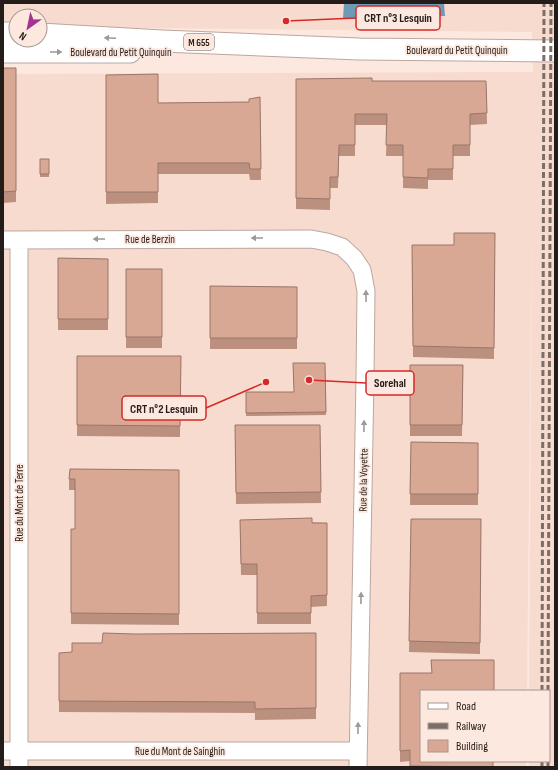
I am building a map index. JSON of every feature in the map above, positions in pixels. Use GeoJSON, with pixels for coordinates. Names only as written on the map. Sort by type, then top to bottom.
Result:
{"type":"FeatureCollection","features":[{"type":"Feature","properties":{"kind":"main road","name":"Boulevard du Petit Quinquin"},"geometry":{"type":"LineString","coordinates":[[48,34],[162,41],[359,49]]}},
{"type":"Feature","properties":{"kind":"main road","name":"Boulevard du Petit Quinquin"},"geometry":{"type":"LineString","coordinates":[[3,52],[224,53],[359,49],[555,50]]}},
{"type":"Feature","properties":{"kind":"street","name":"Rue de Berzin"},"geometry":{"type":"LineString","coordinates":[[11,240],[296,238]]}},
{"type":"Feature","properties":{"kind":"street","name":"Rue de la Voyette"},"geometry":{"type":"LineString","coordinates":[[296,238],[327,242],[342,247],[354,258],[362,270],[366,291],[366,378],[358,759]]}},
{"type":"Feature","properties":{"kind":"street","name":"Rue du Mont de Terre"},"geometry":{"type":"LineString","coordinates":[[11,240],[14,757]]}},
{"type":"Feature","properties":{"kind":"street","name":"Rue du Mont de Sainghin"},"geometry":{"type":"LineString","coordinates":[[14,757],[358,759]]}},
{"type":"Feature","properties":{"kind":"shaded area"},"geometry":{"type":"Polygon","coordinates":[[[3,3],[555,3],[555,767],[529,767],[529,762],[550,762],[550,690],[529,690],[532,215],[527,690],[420,690],[420,762],[526,762],[526,767],[3,767],[3,74],[533,72],[532,32],[48,27],[48,8],[8,8],[8,26],[3,26],[3,3]]]}},
{"type":"Feature","properties":{"kind":"water"},"geometry":{"type":"Polygon","coordinates":[[[344,3],[444,3],[445,16],[343,19],[344,3]]]}},
{"type":"Feature","properties":{"kind":"building"},"geometry":{"type":"Polygon","coordinates":[[[3,68],[16,68],[16,191],[3,192],[3,68]]]}},
{"type":"Feature","properties":{"kind":"building"},"geometry":{"type":"Polygon","coordinates":[[[158,74],[158,103],[249,102],[249,99],[260,97],[261,169],[250,169],[249,163],[158,163],[158,192],[106,192],[106,75],[158,74]]]}},
{"type":"Feature","properties":{"kind":"building"},"geometry":{"type":"Polygon","coordinates":[[[372,78],[372,81],[486,81],[487,113],[470,114],[470,145],[453,145],[453,169],[428,169],[428,178],[403,177],[403,145],[386,145],[387,114],[355,114],[355,145],[339,145],[338,177],[330,177],[330,199],[296,198],[296,79],[372,78]]]}},
{"type":"Feature","properties":{"kind":"building"},"geometry":{"type":"Polygon","coordinates":[[[40,159],[49,159],[49,174],[40,174],[40,159]]]}},
{"type":"Feature","properties":{"kind":"building"},"geometry":{"type":"Polygon","coordinates":[[[454,233],[495,233],[494,348],[413,346],[412,245],[454,245],[454,233]]]}},
{"type":"Feature","properties":{"kind":"building"},"geometry":{"type":"Polygon","coordinates":[[[58,258],[108,259],[108,319],[58,319],[58,258]]]}},
{"type":"Feature","properties":{"kind":"building"},"geometry":{"type":"Polygon","coordinates":[[[126,269],[162,269],[162,337],[126,337],[126,269]]]}},
{"type":"Feature","properties":{"kind":"building"},"geometry":{"type":"Polygon","coordinates":[[[210,286],[297,287],[297,338],[210,338],[210,286]]]}},
{"type":"Feature","properties":{"kind":"building"},"geometry":{"type":"Polygon","coordinates":[[[77,356],[181,356],[180,426],[77,425],[77,356]]]}},
{"type":"Feature","properties":{"kind":"building"},"geometry":{"type":"Polygon","coordinates":[[[293,363],[325,363],[326,412],[246,413],[246,392],[294,392],[293,363]]]}},
{"type":"Feature","properties":{"kind":"building"},"geometry":{"type":"Polygon","coordinates":[[[410,365],[463,365],[462,425],[410,425],[410,365]]]}},
{"type":"Feature","properties":{"kind":"building"},"geometry":{"type":"Polygon","coordinates":[[[235,425],[320,425],[321,492],[236,493],[235,425]]]}},
{"type":"Feature","properties":{"kind":"building"},"geometry":{"type":"Polygon","coordinates":[[[411,442],[478,443],[478,494],[410,494],[411,442]]]}},
{"type":"Feature","properties":{"kind":"building"},"geometry":{"type":"Polygon","coordinates":[[[70,469],[179,470],[179,614],[71,613],[71,529],[75,529],[75,479],[69,479],[70,469]]]}},
{"type":"Feature","properties":{"kind":"building"},"geometry":{"type":"Polygon","coordinates":[[[312,518],[312,523],[327,523],[327,595],[311,596],[311,613],[257,613],[257,564],[241,564],[240,520],[312,518]]]}},
{"type":"Feature","properties":{"kind":"building"},"geometry":{"type":"Polygon","coordinates":[[[411,519],[481,519],[480,643],[409,641],[411,519]]]}},
{"type":"Feature","properties":{"kind":"building"},"geometry":{"type":"Polygon","coordinates":[[[103,633],[316,633],[316,708],[255,709],[255,702],[59,701],[59,653],[72,652],[72,643],[102,643],[103,633]]]}},
{"type":"Feature","properties":{"kind":"building"},"geometry":{"type":"Polygon","coordinates":[[[431,660],[494,660],[494,690],[420,690],[420,762],[493,762],[493,767],[410,766],[410,750],[400,751],[400,673],[432,673],[431,660]]]}},
{"type":"Feature","properties":{"kind":"railway"},"geometry":{"type":"LineString","coordinates":[[542,690],[544,3]]}},
{"type":"Feature","properties":{"kind":"railway"},"geometry":{"type":"LineString","coordinates":[[548,690],[551,3]]}},
{"type":"Feature","properties":{"kind":"railway"},"geometry":{"type":"LineString","coordinates":[[542,762],[542,767]]}},
{"type":"Feature","properties":{"kind":"railway"},"geometry":{"type":"LineString","coordinates":[[548,762],[548,767]]}},
{"type":"Feature","properties":{"kind":"place","name":"CRT n°3 Lesquin"},"geometry":{"type":"Point","coordinates":[286,21]}},
{"type":"Feature","properties":{"kind":"place","name":"Sorehal"},"geometry":{"type":"Point","coordinates":[309,380]}},
{"type":"Feature","properties":{"kind":"place","name":"CRT n°2 Lesquin"},"geometry":{"type":"Point","coordinates":[266,382]}}]}
